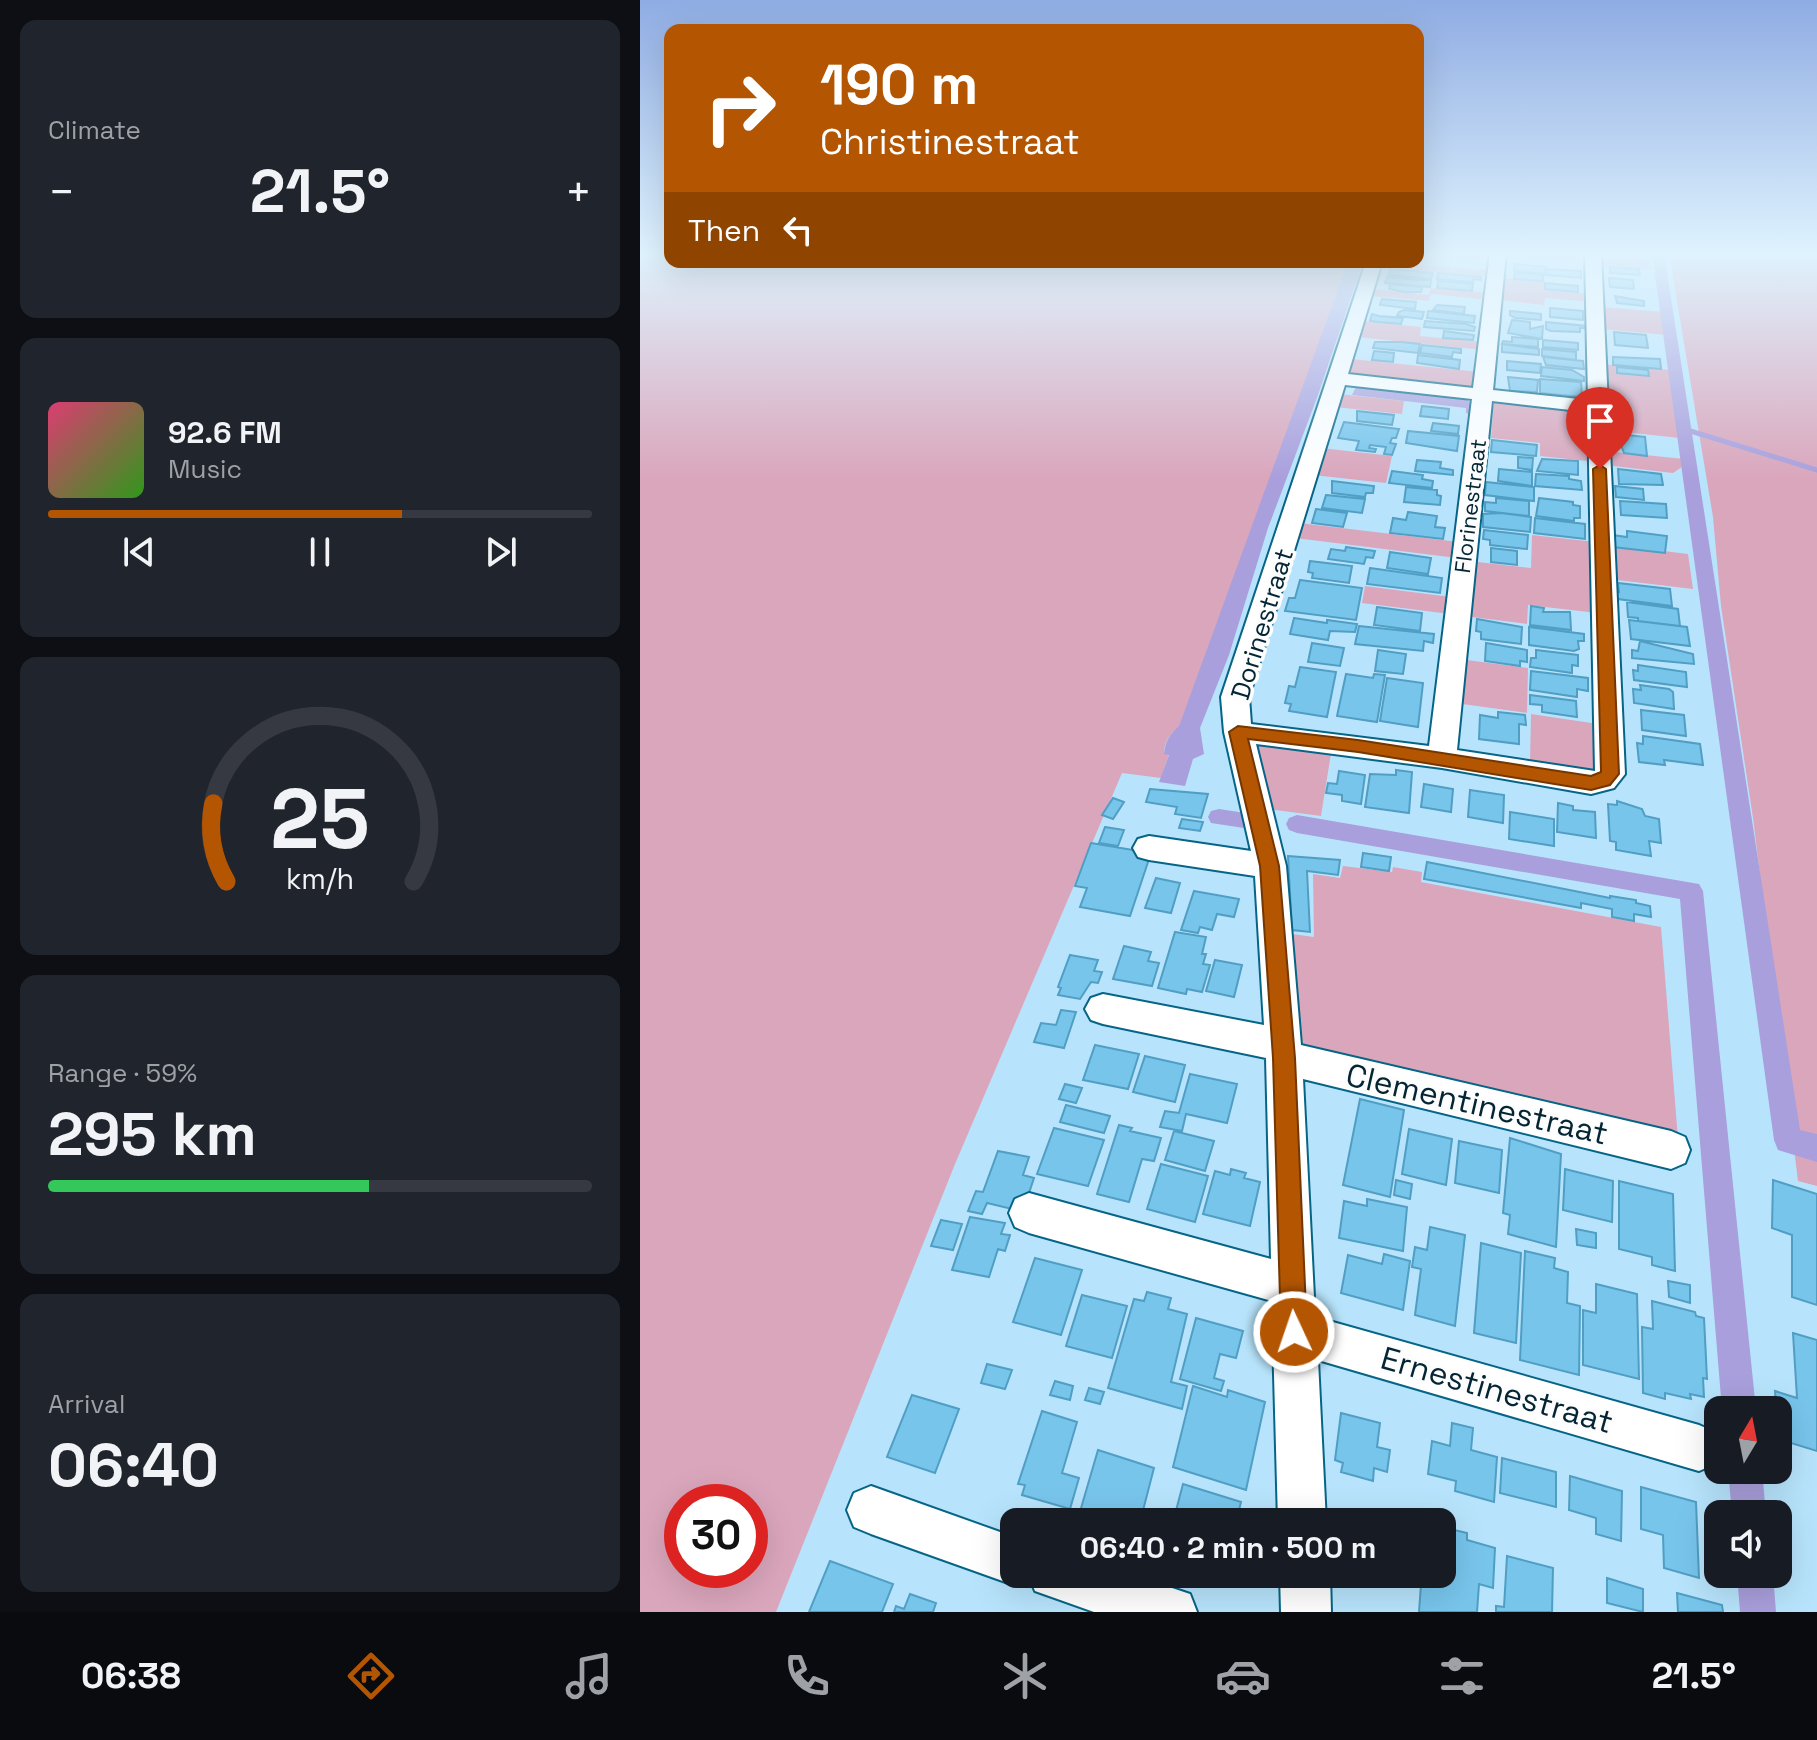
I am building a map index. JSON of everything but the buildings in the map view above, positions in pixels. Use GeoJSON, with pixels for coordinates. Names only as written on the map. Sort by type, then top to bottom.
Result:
{"type":"FeatureCollection","features":[{"type":"Feature","properties":{"kind":"street","name":"Dorinestraat"},"geometry":{"type":"LineString","coordinates":[[1301,1508],[1283,1052],[1270,866],[1238,732],[1235,697],[1354,328]]}},
{"type":"Feature","properties":{"kind":"street","name":"Florinestraat"},"geometry":{"type":"LineString","coordinates":[[1442,758],[1490,328]]}},
{"type":"Feature","properties":{"kind":"street"},"geometry":{"type":"LineString","coordinates":[[1238,732],[1442,758],[1591,783],[1604,780],[1610,774],[1595,328]]}},
{"type":"Feature","properties":{"kind":"street"},"geometry":{"type":"LineString","coordinates":[[1339,379],[1598,407]]}},
{"type":"Feature","properties":{"kind":"street"},"geometry":{"type":"LineString","coordinates":[[1149,848],[1270,866]]}},
{"type":"Feature","properties":{"kind":"street","name":"Clementinestraat"},"geometry":{"type":"LineString","coordinates":[[1103,1009],[1671,1150]]}},
{"type":"Feature","properties":{"kind":"street"},"geometry":{"type":"LineString","coordinates":[[1029,1213],[1292,1286]]}},
{"type":"Feature","properties":{"kind":"street","name":"Ernestinestraat"},"geometry":{"type":"LineString","coordinates":[[1294,1332],[1699,1448]]}},
{"type":"Feature","properties":{"kind":"street"},"geometry":{"type":"LineString","coordinates":[[871,1510],[1000,1556]]}},
{"type":"Feature","properties":{"kind":"street"},"geometry":{"type":"LineString","coordinates":[[1078,1588],[1103,1602],[1172,1612]]}},
{"type":"Feature","properties":{"kind":"street"},"geometry":{"type":"LineString","coordinates":[[1305,1588],[1306,1612]]}},
{"type":"Feature","properties":{"kind":"shaded area"},"geometry":{"type":"Polygon","coordinates":[[[640,328],[1325,328],[1179,727],[1166,742],[1164,754],[1169,754],[1161,778],[1122,773],[955,1164],[776,1612],[640,1612],[640,328]]]}},
{"type":"Feature","properties":{"kind":"shaded area"},"geometry":{"type":"Polygon","coordinates":[[[1324,328],[1341,328],[1268,528],[1229,655],[1200,728],[1204,754],[1193,759],[1185,786],[1159,782],[1169,755],[1164,754],[1167,742],[1179,726],[1324,328]]]}},
{"type":"Feature","properties":{"kind":"shaded area"},"geometry":{"type":"Polygon","coordinates":[[[1360,328],[1421,328],[1420,336],[1483,342],[1483,350],[1357,337],[1360,328]]]}},
{"type":"Feature","properties":{"kind":"shaded area"},"geometry":{"type":"Polygon","coordinates":[[[1666,328],[1667,335],[1603,329],[1666,328]]]}},
{"type":"Feature","properties":{"kind":"shaded area"},"geometry":{"type":"Polygon","coordinates":[[[1682,328],[1817,328],[1817,1186],[1798,1181],[1753,818],[1721,606],[1713,517],[1682,328]]]}},
{"type":"Feature","properties":{"kind":"shaded area"},"geometry":{"type":"Polygon","coordinates":[[[1351,359],[1480,372],[1477,389],[1347,375],[1351,359]]]}},
{"type":"Feature","properties":{"kind":"shaded area"},"geometry":{"type":"Polygon","coordinates":[[[1602,364],[1672,370],[1680,438],[1604,430],[1602,364]]]}},
{"type":"Feature","properties":{"kind":"shaded area"},"geometry":{"type":"Polygon","coordinates":[[[1356,387],[1462,398],[1470,402],[1469,414],[1466,408],[1352,395],[1356,387]]]}},
{"type":"Feature","properties":{"kind":"shaded area"},"geometry":{"type":"Polygon","coordinates":[[[1339,394],[1404,401],[1402,414],[1335,407],[1339,394]]]}},
{"type":"Feature","properties":{"kind":"shaded area"},"geometry":{"type":"Polygon","coordinates":[[[1494,400],[1588,410],[1588,461],[1540,456],[1540,443],[1491,438],[1494,400]]]}},
{"type":"Feature","properties":{"kind":"shaded area"},"geometry":{"type":"Polygon","coordinates":[[[1321,448],[1392,456],[1386,483],[1313,475],[1321,448]]]}},
{"type":"Feature","properties":{"kind":"shaded area"},"geometry":{"type":"Polygon","coordinates":[[[1604,451],[1685,459],[1685,465],[1673,473],[1605,465],[1604,451]]]}},
{"type":"Feature","properties":{"kind":"shaded area"},"geometry":{"type":"Polygon","coordinates":[[[1299,523],[1459,542],[1457,558],[1295,538],[1299,523]]]}},
{"type":"Feature","properties":{"kind":"shaded area"},"geometry":{"type":"Polygon","coordinates":[[[1532,535],[1596,542],[1597,613],[1528,605],[1527,624],[1464,616],[1469,561],[1531,568],[1532,535]]]}},
{"type":"Feature","properties":{"kind":"shaded area"},"geometry":{"type":"Polygon","coordinates":[[[1607,544],[1688,554],[1693,589],[1609,579],[1607,544]]]}},
{"type":"Feature","properties":{"kind":"shaded area"},"geometry":{"type":"Polygon","coordinates":[[[1365,586],[1451,597],[1450,614],[1362,603],[1365,586]]]}},
{"type":"Feature","properties":{"kind":"shaded area"},"geometry":{"type":"Polygon","coordinates":[[[1459,659],[1528,668],[1527,713],[1455,703],[1459,659]]]}},
{"type":"Feature","properties":{"kind":"shaded area"},"geometry":{"type":"Polygon","coordinates":[[[1531,714],[1598,724],[1599,770],[1588,772],[1530,763],[1531,714]]]}},
{"type":"Feature","properties":{"kind":"shaded area"},"geometry":{"type":"Polygon","coordinates":[[[1259,744],[1332,747],[1321,816],[1268,809],[1255,750],[1259,744]]]}},
{"type":"Feature","properties":{"kind":"shaded area"},"geometry":{"type":"Polygon","coordinates":[[[1343,866],[1392,872],[1393,867],[1422,872],[1421,882],[1661,927],[1678,1139],[1304,1050],[1298,1043],[1292,934],[1314,937],[1313,874],[1340,878],[1343,866]]]}},
{"type":"Feature","properties":{"kind":"waterway"},"geometry":{"type":"LineString","coordinates":[[1669,328],[1788,1140],[1817,1148]]}},
{"type":"Feature","properties":{"kind":"waterway"},"geometry":{"type":"LineString","coordinates":[[1684,429],[1817,470]]}},
{"type":"Feature","properties":{"kind":"waterway"},"geometry":{"type":"LineString","coordinates":[[1219,817],[1244,820]]}},
{"type":"Feature","properties":{"kind":"waterway"},"geometry":{"type":"LineString","coordinates":[[1297,824],[1691,891],[1738,1396]]}},
{"type":"Feature","properties":{"kind":"waterway"},"geometry":{"type":"LineString","coordinates":[[1746,1484],[1748,1500]]}},
{"type":"Feature","properties":{"kind":"waterway"},"geometry":{"type":"LineString","coordinates":[[1756,1588],[1758,1612]]}},
{"type":"Feature","properties":{"kind":"route"},"geometry":{"type":"LineString","coordinates":[[1294,1332],[1284,1058],[1270,866],[1238,732],[1274,734],[1442,758],[1591,783],[1604,780],[1610,774],[1600,469]]}}]}
